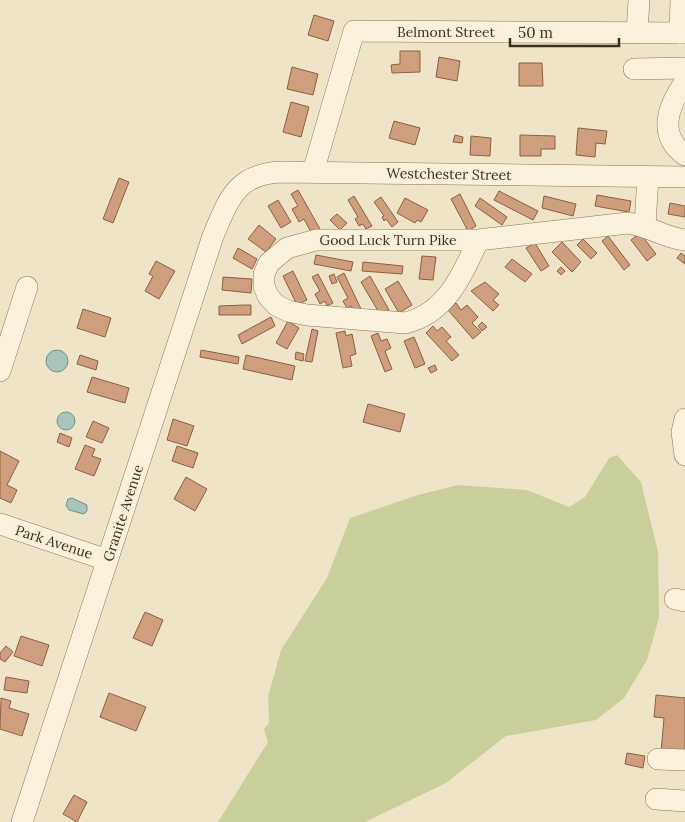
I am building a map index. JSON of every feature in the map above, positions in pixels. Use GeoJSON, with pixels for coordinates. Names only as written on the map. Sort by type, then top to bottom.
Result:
{"type":"FeatureCollection","features":[{"type":"Feature","properties":{"kind":"street"},"geometry":{"type":"LineString","coordinates":[[638,32],[639,0]]}},
{"type":"Feature","properties":{"kind":"street"},"geometry":{"type":"LineString","coordinates":[[681,0],[682,33]]}},
{"type":"Feature","properties":{"kind":"street","name":"Belmont Street"},"geometry":{"type":"LineString","coordinates":[[313,172],[354,31],[682,33]]}},
{"type":"Feature","properties":{"kind":"street"},"geometry":{"type":"LineString","coordinates":[[634,69],[685,68]]}},
{"type":"Feature","properties":{"kind":"street"},"geometry":{"type":"LineString","coordinates":[[685,82],[672,104],[668,130],[671,142],[685,155]]}},
{"type":"Feature","properties":{"kind":"street","name":"Westchester Street"},"geometry":{"type":"LineString","coordinates":[[226,205],[235,190],[248,179],[264,172],[685,178]]}},
{"type":"Feature","properties":{"kind":"street"},"geometry":{"type":"LineString","coordinates":[[648,177],[645,225],[669,236],[685,240]]}},
{"type":"Feature","properties":{"kind":"street","name":"Granite Avenue"},"geometry":{"type":"LineString","coordinates":[[22,822],[213,236],[226,205]]}},
{"type":"Feature","properties":{"kind":"street","name":"Good Luck Turn Pike"},"geometry":{"type":"LineString","coordinates":[[478,240],[459,281],[447,296],[420,320],[405,323],[307,315],[288,311],[276,305],[268,296],[264,286],[264,274],[269,263],[287,248],[301,243],[335,239],[478,240],[583,226],[628,223],[645,225]]}},
{"type":"Feature","properties":{"kind":"street"},"geometry":{"type":"LineString","coordinates":[[0,371],[27,287]]}},
{"type":"Feature","properties":{"kind":"street"},"geometry":{"type":"LineString","coordinates":[[685,419],[682,432],[685,455]]}},
{"type":"Feature","properties":{"kind":"street","name":"Park Avenue"},"geometry":{"type":"LineString","coordinates":[[0,524],[107,560]]}},
{"type":"Feature","properties":{"kind":"street"},"geometry":{"type":"LineString","coordinates":[[658,759],[685,760]]}},
{"type":"Feature","properties":{"kind":"street"},"geometry":{"type":"LineString","coordinates":[[656,799],[685,801]]}},
{"type":"Feature","properties":{"kind":"green space"},"geometry":{"type":"Polygon","coordinates":[[[617,455],[641,482],[658,552],[659,618],[647,660],[624,698],[596,720],[506,736],[446,783],[365,822],[218,822],[268,742],[264,729],[269,723],[268,697],[281,650],[327,578],[350,518],[418,495],[458,485],[527,490],[569,507],[585,497],[609,458],[617,455]]]}},
{"type":"Feature","properties":{"kind":"water"},"geometry":{"type":"Polygon","coordinates":[[[57,350],[67,357],[68,361],[61,371],[57,372],[47,365],[46,361],[53,351],[57,350]]]}},
{"type":"Feature","properties":{"kind":"water"},"geometry":{"type":"Polygon","coordinates":[[[66,412],[72,415],[75,421],[72,427],[66,430],[60,427],[57,421],[60,415],[66,412]]]}},
{"type":"Feature","properties":{"kind":"water"},"geometry":{"type":"Polygon","coordinates":[[[72,498],[87,505],[87,511],[84,514],[69,510],[66,505],[68,499],[72,498]]]}},
{"type":"Feature","properties":{"kind":"building"},"geometry":{"type":"Polygon","coordinates":[[[314,15],[334,21],[328,41],[308,35],[314,15]]]}},
{"type":"Feature","properties":{"kind":"building"},"geometry":{"type":"Polygon","coordinates":[[[400,51],[420,51],[420,72],[392,73],[391,65],[400,64],[400,51]]]}},
{"type":"Feature","properties":{"kind":"building"},"geometry":{"type":"Polygon","coordinates":[[[439,57],[460,61],[457,81],[436,77],[439,57]]]}},
{"type":"Feature","properties":{"kind":"building"},"geometry":{"type":"Polygon","coordinates":[[[519,63],[542,63],[543,86],[519,86],[519,63]]]}},
{"type":"Feature","properties":{"kind":"building"},"geometry":{"type":"Polygon","coordinates":[[[292,67],[318,74],[313,95],[287,89],[292,67]]]}},
{"type":"Feature","properties":{"kind":"building"},"geometry":{"type":"Polygon","coordinates":[[[291,102],[309,107],[301,137],[283,132],[291,102]]]}},
{"type":"Feature","properties":{"kind":"building"},"geometry":{"type":"Polygon","coordinates":[[[394,121],[420,128],[415,145],[389,138],[394,121]]]}},
{"type":"Feature","properties":{"kind":"building"},"geometry":{"type":"Polygon","coordinates":[[[578,128],[607,131],[605,144],[596,143],[595,157],[576,155],[578,128]]]}},
{"type":"Feature","properties":{"kind":"building"},"geometry":{"type":"Polygon","coordinates":[[[455,135],[463,137],[462,143],[453,142],[455,135]]]}},
{"type":"Feature","properties":{"kind":"building"},"geometry":{"type":"Polygon","coordinates":[[[520,135],[555,136],[555,149],[541,149],[541,156],[520,156],[520,135]]]}},
{"type":"Feature","properties":{"kind":"building"},"geometry":{"type":"Polygon","coordinates":[[[471,136],[491,138],[490,156],[470,155],[471,136]]]}},
{"type":"Feature","properties":{"kind":"building"},"geometry":{"type":"Polygon","coordinates":[[[119,178],[129,182],[113,223],[103,219],[119,178]]]}},
{"type":"Feature","properties":{"kind":"building"},"geometry":{"type":"Polygon","coordinates":[[[298,190],[320,229],[312,234],[304,219],[299,222],[292,209],[298,206],[291,194],[298,190]]]}},
{"type":"Feature","properties":{"kind":"building"},"geometry":{"type":"Polygon","coordinates":[[[499,191],[538,211],[533,220],[494,200],[499,191]]]}},
{"type":"Feature","properties":{"kind":"building"},"geometry":{"type":"Polygon","coordinates":[[[460,194],[476,226],[468,231],[451,199],[460,194]]]}},
{"type":"Feature","properties":{"kind":"building"},"geometry":{"type":"Polygon","coordinates":[[[597,195],[631,201],[629,212],[595,206],[597,195]]]}},
{"type":"Feature","properties":{"kind":"building"},"geometry":{"type":"Polygon","coordinates":[[[354,196],[372,226],[366,229],[363,224],[359,226],[355,219],[358,217],[348,200],[354,196]]]}},
{"type":"Feature","properties":{"kind":"building"},"geometry":{"type":"Polygon","coordinates":[[[544,196],[576,204],[573,216],[542,208],[544,196]]]}},
{"type":"Feature","properties":{"kind":"building"},"geometry":{"type":"Polygon","coordinates":[[[381,197],[398,222],[392,227],[386,219],[384,221],[382,217],[384,216],[374,202],[381,197]]]}},
{"type":"Feature","properties":{"kind":"building"},"geometry":{"type":"Polygon","coordinates":[[[405,198],[428,210],[421,222],[417,220],[415,223],[397,213],[405,198]]]}},
{"type":"Feature","properties":{"kind":"building"},"geometry":{"type":"Polygon","coordinates":[[[480,198],[507,217],[502,225],[475,206],[480,198]]]}},
{"type":"Feature","properties":{"kind":"building"},"geometry":{"type":"Polygon","coordinates":[[[278,200],[291,222],[281,228],[268,206],[278,200]]]}},
{"type":"Feature","properties":{"kind":"building"},"geometry":{"type":"Polygon","coordinates":[[[670,203],[685,206],[685,217],[668,214],[670,203]]]}},
{"type":"Feature","properties":{"kind":"building"},"geometry":{"type":"Polygon","coordinates":[[[337,214],[347,223],[340,230],[330,220],[337,214]]]}},
{"type":"Feature","properties":{"kind":"building"},"geometry":{"type":"Polygon","coordinates":[[[259,225],[276,239],[266,252],[248,239],[259,225]]]}},
{"type":"Feature","properties":{"kind":"building"},"geometry":{"type":"Polygon","coordinates":[[[640,233],[656,254],[647,261],[631,240],[640,233]]]}},
{"type":"Feature","properties":{"kind":"building"},"geometry":{"type":"Polygon","coordinates":[[[608,236],[630,265],[624,270],[602,241],[608,236]]]}},
{"type":"Feature","properties":{"kind":"building"},"geometry":{"type":"Polygon","coordinates":[[[583,239],[597,253],[591,259],[577,245],[583,239]]]}},
{"type":"Feature","properties":{"kind":"building"},"geometry":{"type":"Polygon","coordinates":[[[562,242],[581,262],[572,272],[552,252],[562,242]]]}},
{"type":"Feature","properties":{"kind":"building"},"geometry":{"type":"Polygon","coordinates":[[[535,243],[549,266],[541,271],[526,248],[535,243]]]}},
{"type":"Feature","properties":{"kind":"building"},"geometry":{"type":"Polygon","coordinates":[[[238,248],[257,259],[252,269],[233,258],[238,248]]]}},
{"type":"Feature","properties":{"kind":"building"},"geometry":{"type":"Polygon","coordinates":[[[681,253],[685,256],[685,264],[677,258],[681,253]]]}},
{"type":"Feature","properties":{"kind":"building"},"geometry":{"type":"Polygon","coordinates":[[[316,255],[353,262],[351,271],[314,264],[316,255]]]}},
{"type":"Feature","properties":{"kind":"building"},"geometry":{"type":"Polygon","coordinates":[[[422,256],[436,257],[433,280],[419,279],[422,256]]]}},
{"type":"Feature","properties":{"kind":"building"},"geometry":{"type":"Polygon","coordinates":[[[512,259],[532,274],[525,282],[505,267],[512,259]]]}},
{"type":"Feature","properties":{"kind":"building"},"geometry":{"type":"Polygon","coordinates":[[[156,261],[175,271],[159,299],[145,291],[153,276],[149,274],[156,261]]]}},
{"type":"Feature","properties":{"kind":"building"},"geometry":{"type":"Polygon","coordinates":[[[363,262],[403,266],[402,274],[362,271],[363,262]]]}},
{"type":"Feature","properties":{"kind":"building"},"geometry":{"type":"Polygon","coordinates":[[[561,267],[565,271],[561,275],[557,271],[561,267]]]}},
{"type":"Feature","properties":{"kind":"building"},"geometry":{"type":"Polygon","coordinates":[[[293,271],[307,300],[297,305],[283,276],[293,271]]]}},
{"type":"Feature","properties":{"kind":"building"},"geometry":{"type":"Polygon","coordinates":[[[344,273],[361,309],[354,312],[351,306],[347,308],[343,301],[348,298],[337,277],[344,273]]]}},
{"type":"Feature","properties":{"kind":"building"},"geometry":{"type":"Polygon","coordinates":[[[318,274],[333,303],[327,306],[325,301],[320,304],[315,294],[320,291],[312,277],[318,274]]]}},
{"type":"Feature","properties":{"kind":"building"},"geometry":{"type":"Polygon","coordinates":[[[334,274],[337,282],[332,284],[329,276],[334,274]]]}},
{"type":"Feature","properties":{"kind":"building"},"geometry":{"type":"Polygon","coordinates":[[[370,276],[389,310],[381,316],[361,282],[370,276]]]}},
{"type":"Feature","properties":{"kind":"building"},"geometry":{"type":"Polygon","coordinates":[[[223,277],[252,279],[251,293],[222,290],[223,277]]]}},
{"type":"Feature","properties":{"kind":"building"},"geometry":{"type":"Polygon","coordinates":[[[398,281],[412,305],[399,313],[385,289],[398,281]]]}},
{"type":"Feature","properties":{"kind":"building"},"geometry":{"type":"Polygon","coordinates":[[[485,282],[499,294],[493,300],[499,305],[493,311],[471,291],[485,282]]]}},
{"type":"Feature","properties":{"kind":"building"},"geometry":{"type":"Polygon","coordinates":[[[456,303],[461,310],[467,305],[478,317],[472,323],[481,332],[473,339],[448,310],[456,303]]]}},
{"type":"Feature","properties":{"kind":"building"},"geometry":{"type":"Polygon","coordinates":[[[251,305],[251,315],[219,315],[219,306],[251,305]]]}},
{"type":"Feature","properties":{"kind":"building"},"geometry":{"type":"Polygon","coordinates":[[[83,309],[111,318],[105,337],[77,328],[83,309]]]}},
{"type":"Feature","properties":{"kind":"building"},"geometry":{"type":"Polygon","coordinates":[[[271,317],[275,326],[242,344],[238,335],[271,317]]]}},
{"type":"Feature","properties":{"kind":"building"},"geometry":{"type":"Polygon","coordinates":[[[288,321],[299,328],[287,349],[276,343],[288,321]]]}},
{"type":"Feature","properties":{"kind":"building"},"geometry":{"type":"Polygon","coordinates":[[[482,322],[487,327],[482,331],[478,326],[482,322]]]}},
{"type":"Feature","properties":{"kind":"building"},"geometry":{"type":"Polygon","coordinates":[[[433,326],[437,331],[442,327],[451,337],[446,341],[459,355],[452,361],[426,333],[433,326]]]}},
{"type":"Feature","properties":{"kind":"building"},"geometry":{"type":"Polygon","coordinates":[[[312,329],[318,331],[312,362],[305,361],[312,329]]]}},
{"type":"Feature","properties":{"kind":"building"},"geometry":{"type":"Polygon","coordinates":[[[345,331],[346,336],[352,334],[356,354],[350,356],[352,366],[343,368],[336,333],[345,331]]]}},
{"type":"Feature","properties":{"kind":"building"},"geometry":{"type":"Polygon","coordinates":[[[378,333],[381,341],[387,339],[391,348],[385,351],[392,369],[385,372],[371,336],[378,333]]]}},
{"type":"Feature","properties":{"kind":"building"},"geometry":{"type":"Polygon","coordinates":[[[414,337],[425,364],[415,368],[404,341],[414,337]]]}},
{"type":"Feature","properties":{"kind":"building"},"geometry":{"type":"Polygon","coordinates":[[[201,350],[239,357],[238,364],[200,357],[201,350]]]}},
{"type":"Feature","properties":{"kind":"building"},"geometry":{"type":"Polygon","coordinates":[[[296,352],[304,354],[303,361],[295,359],[296,352]]]}},
{"type":"Feature","properties":{"kind":"building"},"geometry":{"type":"Polygon","coordinates":[[[80,355],[98,361],[96,370],[77,364],[80,355]]]}},
{"type":"Feature","properties":{"kind":"building"},"geometry":{"type":"Polygon","coordinates":[[[246,355],[295,366],[292,380],[243,369],[246,355]]]}},
{"type":"Feature","properties":{"kind":"building"},"geometry":{"type":"Polygon","coordinates":[[[435,365],[437,370],[431,373],[428,368],[435,365]]]}},
{"type":"Feature","properties":{"kind":"building"},"geometry":{"type":"Polygon","coordinates":[[[92,377],[129,388],[125,403],[87,392],[92,377]]]}},
{"type":"Feature","properties":{"kind":"building"},"geometry":{"type":"Polygon","coordinates":[[[368,404],[405,414],[400,432],[363,422],[368,404]]]}},
{"type":"Feature","properties":{"kind":"building"},"geometry":{"type":"Polygon","coordinates":[[[173,419],[194,426],[187,446],[167,440],[173,419]]]}},
{"type":"Feature","properties":{"kind":"building"},"geometry":{"type":"Polygon","coordinates":[[[93,421],[109,428],[102,443],[86,437],[93,421]]]}},
{"type":"Feature","properties":{"kind":"building"},"geometry":{"type":"Polygon","coordinates":[[[60,433],[72,438],[69,447],[57,442],[60,433]]]}},
{"type":"Feature","properties":{"kind":"building"},"geometry":{"type":"Polygon","coordinates":[[[85,445],[95,449],[92,456],[101,459],[94,476],[75,469],[85,445]]]}},
{"type":"Feature","properties":{"kind":"building"},"geometry":{"type":"Polygon","coordinates":[[[177,446],[198,453],[193,468],[172,461],[177,446]]]}},
{"type":"Feature","properties":{"kind":"building"},"geometry":{"type":"Polygon","coordinates":[[[0,451],[19,461],[7,485],[17,490],[11,503],[0,498],[0,451]]]}},
{"type":"Feature","properties":{"kind":"building"},"geometry":{"type":"Polygon","coordinates":[[[186,477],[207,489],[195,511],[174,499],[186,477]]]}},
{"type":"Feature","properties":{"kind":"building"},"geometry":{"type":"Polygon","coordinates":[[[145,612],[163,620],[152,646],[133,638],[145,612]]]}},
{"type":"Feature","properties":{"kind":"building"},"geometry":{"type":"Polygon","coordinates":[[[21,636],[49,645],[42,666],[14,656],[21,636]]]}},
{"type":"Feature","properties":{"kind":"building"},"geometry":{"type":"Polygon","coordinates":[[[6,646],[13,652],[5,662],[0,659],[0,653],[6,646]]]}},
{"type":"Feature","properties":{"kind":"building"},"geometry":{"type":"Polygon","coordinates":[[[6,677],[29,681],[27,693],[4,690],[6,677]]]}},
{"type":"Feature","properties":{"kind":"building"},"geometry":{"type":"Polygon","coordinates":[[[109,693],[146,707],[136,731],[100,717],[109,693]]]}},
{"type":"Feature","properties":{"kind":"building"},"geometry":{"type":"Polygon","coordinates":[[[656,695],[685,698],[685,754],[661,752],[664,718],[654,717],[656,695]]]}},
{"type":"Feature","properties":{"kind":"building"},"geometry":{"type":"Polygon","coordinates":[[[1,698],[11,701],[9,708],[29,714],[22,736],[0,729],[1,698]]]}},
{"type":"Feature","properties":{"kind":"building"},"geometry":{"type":"Polygon","coordinates":[[[627,753],[645,756],[643,768],[625,764],[627,753]]]}},
{"type":"Feature","properties":{"kind":"building"},"geometry":{"type":"Polygon","coordinates":[[[74,795],[87,802],[77,822],[63,814],[74,795]]]}}]}
